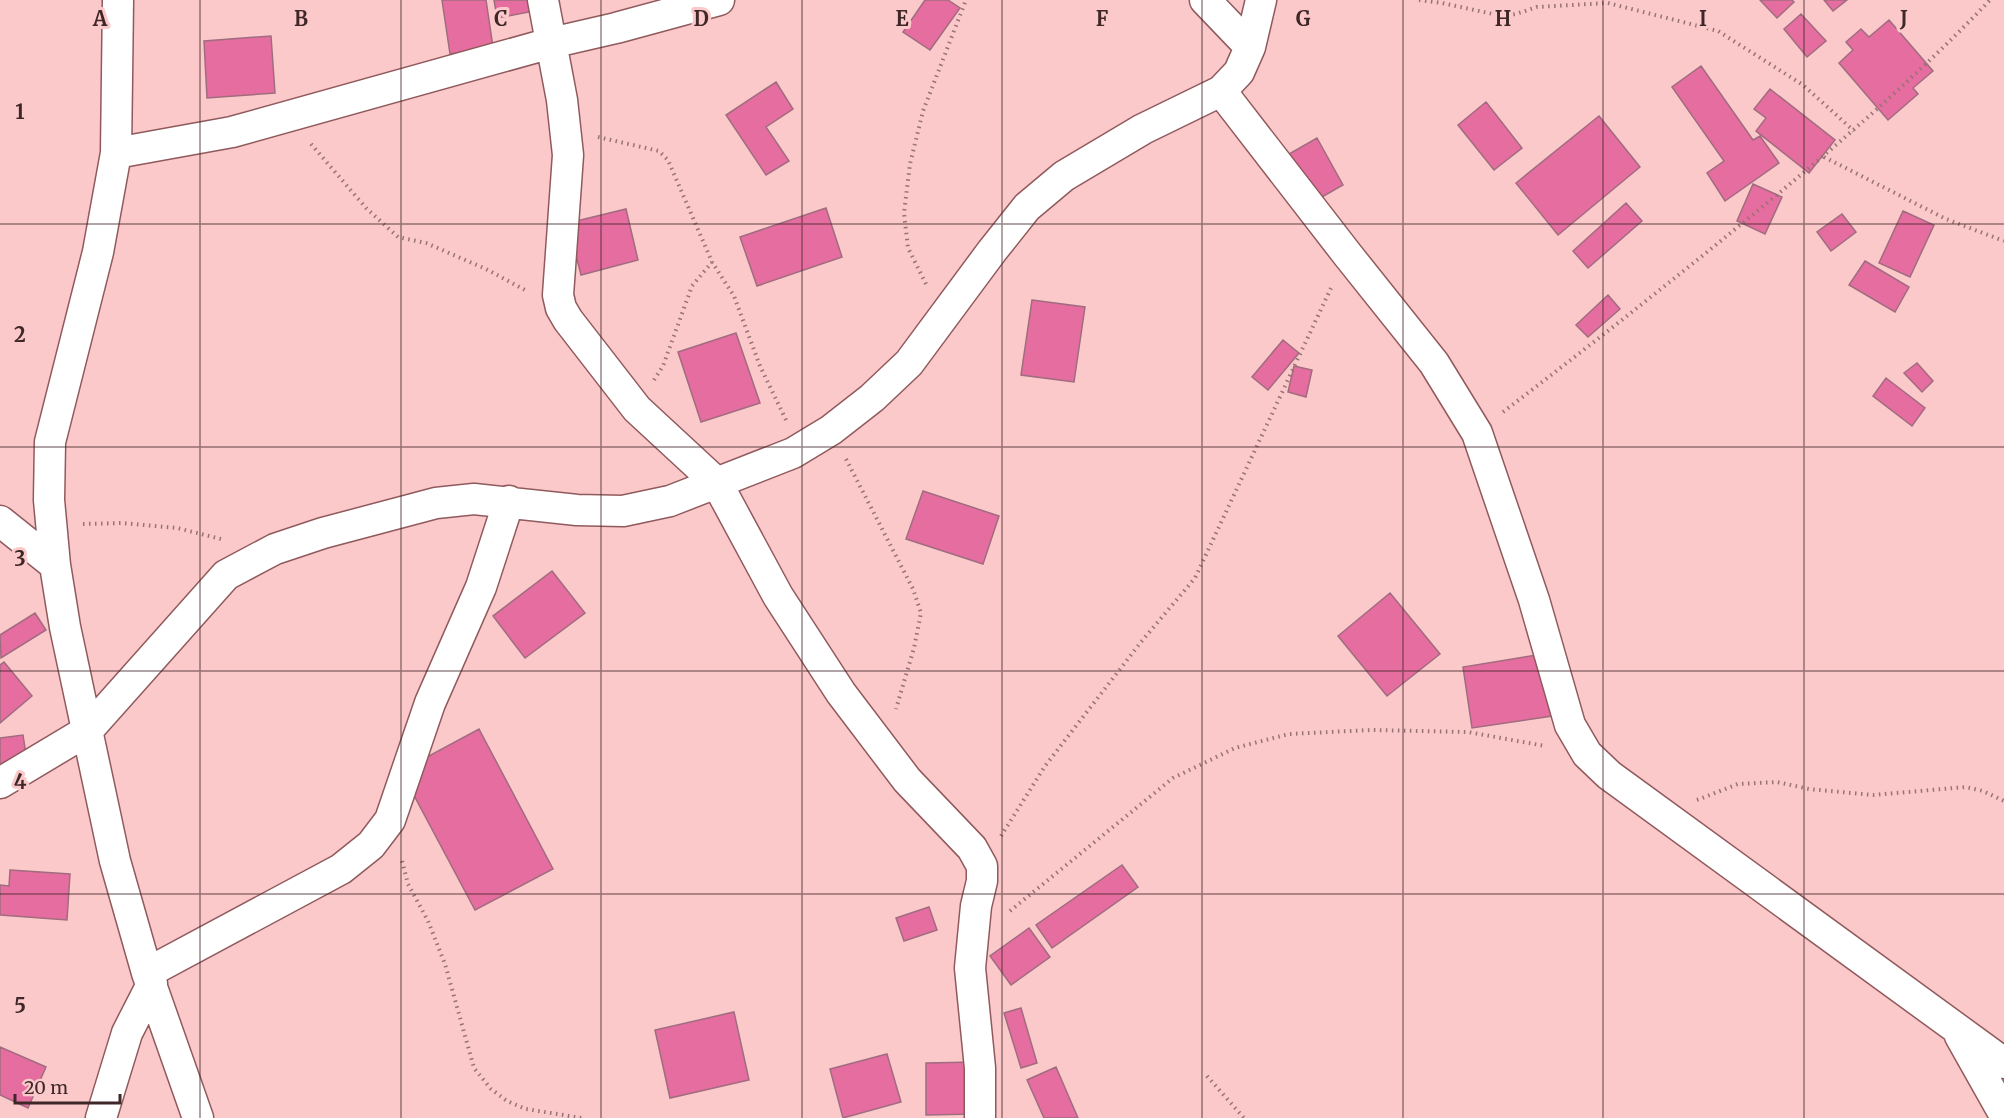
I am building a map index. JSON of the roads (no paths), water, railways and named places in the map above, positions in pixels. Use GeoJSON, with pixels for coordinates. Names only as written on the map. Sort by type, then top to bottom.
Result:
{"type":"FeatureCollection","features":[{"type":"Feature","properties":{"kind":"street"},"geometry":{"type":"LineString","coordinates":[[118,0],[116,153],[98,252],[50,442],[49,500],[55,565],[65,627],[115,861],[150,978],[198,1118]]}},
{"type":"Feature","properties":{"kind":"street"},"geometry":{"type":"LineString","coordinates":[[543,0],[562,100],[568,155],[559,285],[561,308],[578,334],[637,409],[717,483],[778,596],[841,693],[907,780],[972,848],[982,866],[970,969],[980,1068],[980,1118]]}},
{"type":"Feature","properties":{"kind":"street"},"geometry":{"type":"LineString","coordinates":[[116,153],[232,132],[551,43],[719,0]]}},
{"type":"Feature","properties":{"kind":"street"},"geometry":{"type":"LineString","coordinates":[[1205,0],[1251,47]]}},
{"type":"Feature","properties":{"kind":"street"},"geometry":{"type":"LineString","coordinates":[[0,783],[87,730],[226,575],[275,549],[323,532],[436,503],[474,499],[577,510],[623,511],[670,501],[793,453],[831,430],[872,398],[909,363],[992,250],[1027,207],[1064,176],[1143,129],[1221,91],[1239,72],[1251,47],[1261,0]]}},
{"type":"Feature","properties":{"kind":"street"},"geometry":{"type":"LineString","coordinates":[[1221,91],[1434,363],[1477,433],[1534,600],[1570,725],[1587,754],[1609,775],[2004,1063]]}},
{"type":"Feature","properties":{"kind":"street"},"geometry":{"type":"LineString","coordinates":[[101,1118],[127,1033],[150,978],[341,869],[370,845],[390,820],[430,703],[482,587],[509,501]]}},
{"type":"Feature","properties":{"kind":"street"},"geometry":{"type":"LineString","coordinates":[[0,522],[55,565]]}},
{"type":"Feature","properties":{"kind":"street"},"geometry":{"type":"LineString","coordinates":[[1956,1028],[2004,1114]]}},
{"type":"Feature","properties":{"kind":"street"},"geometry":{"type":"LineString","coordinates":[[980,1068],[1000,1118]]}}]}
